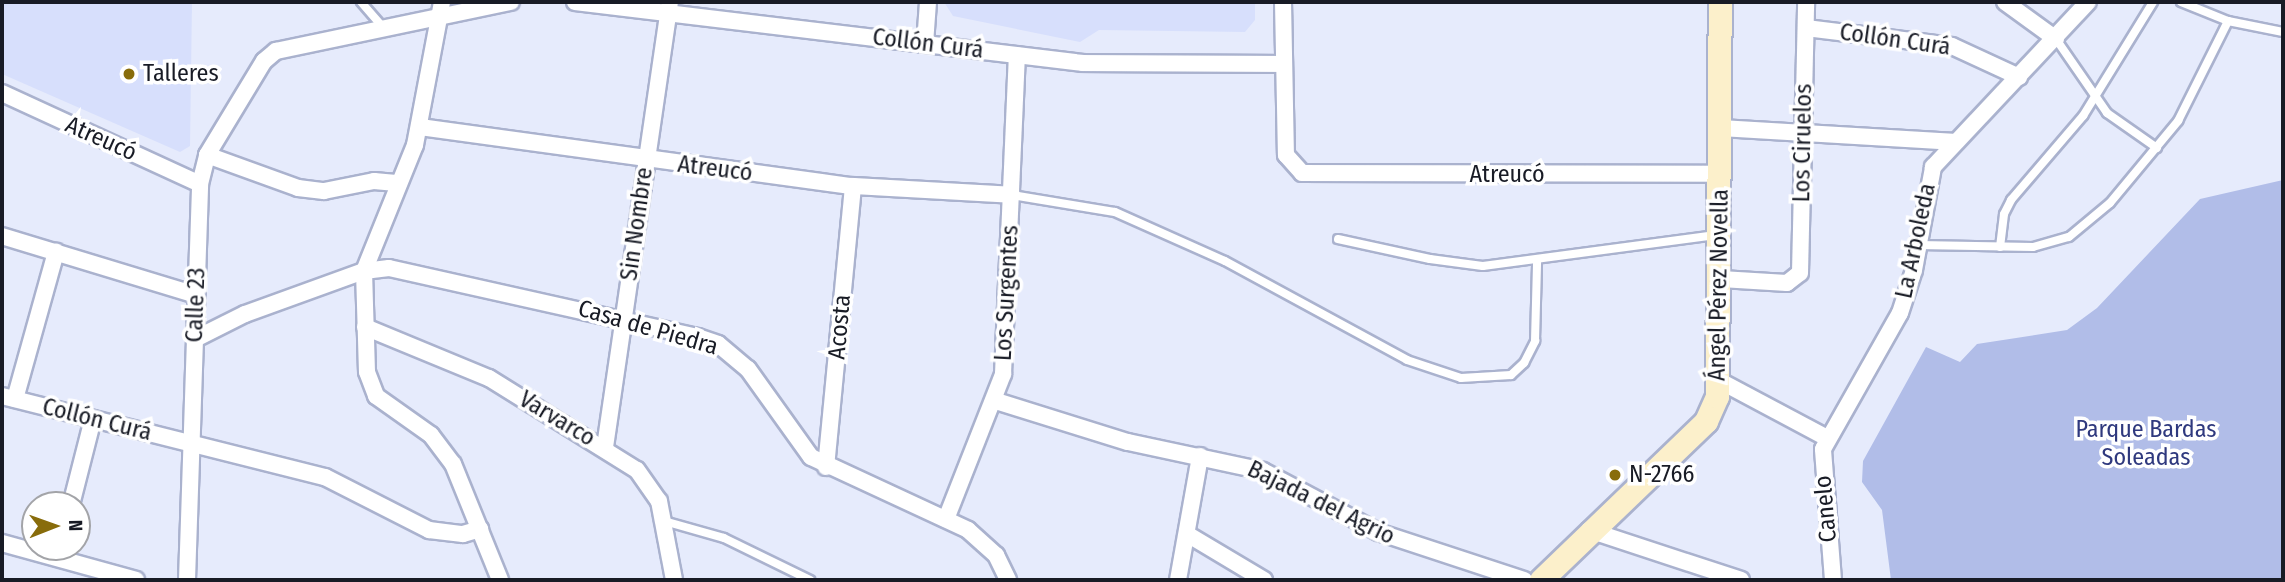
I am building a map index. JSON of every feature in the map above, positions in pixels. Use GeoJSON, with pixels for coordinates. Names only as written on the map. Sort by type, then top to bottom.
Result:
{"type":"FeatureCollection","features":[{"type":"Feature","properties":{"kind":"main road","name":"Ángel Pérez Novella"},"geometry":{"type":"LineString","coordinates":[[1541,580],[1589,530],[1706,421],[1720,381],[1720,2]]}},
{"type":"Feature","properties":{"kind":"street"},"geometry":{"type":"LineString","coordinates":[[383,27],[441,8],[511,2]]}},
{"type":"Feature","properties":{"kind":"street","name":"Collón Curá"},"geometry":{"type":"LineString","coordinates":[[575,2],[669,7],[925,44],[1109,64],[1284,64]]}},
{"type":"Feature","properties":{"kind":"street"},"geometry":{"type":"LineString","coordinates":[[925,44],[928,2]]}},
{"type":"Feature","properties":{"kind":"street"},"geometry":{"type":"LineString","coordinates":[[1283,2],[1284,64]]}},
{"type":"Feature","properties":{"kind":"street","name":"Los Ciruelos"},"geometry":{"type":"LineString","coordinates":[[1721,279],[1793,281],[1800,265],[1806,2]]}},
{"type":"Feature","properties":{"kind":"street"},"geometry":{"type":"LineString","coordinates":[[2004,2],[2056,39]]}},
{"type":"Feature","properties":{"kind":"street","name":"La Arboleda"},"geometry":{"type":"LineString","coordinates":[[1827,438],[1900,313],[1933,167],[1953,142],[2056,39],[2088,2]]}},
{"type":"Feature","properties":{"kind":"street","name":"Sin Nombre"},"geometry":{"type":"LineString","coordinates":[[605,447],[669,7]]}},
{"type":"Feature","properties":{"kind":"street"},"geometry":{"type":"LineString","coordinates":[[441,8],[420,127],[364,271],[367,372],[376,396],[443,448],[500,580]]}},
{"type":"Feature","properties":{"kind":"street","name":"Calle 23"},"geometry":{"type":"LineString","coordinates":[[187,580],[200,184],[207,155],[264,61],[276,51],[383,27]]}},
{"type":"Feature","properties":{"kind":"street","name":"Collón Curá"},"geometry":{"type":"LineString","coordinates":[[1806,28],[1952,46],[2019,77]]}},
{"type":"Feature","properties":{"kind":"street","name":"Los Surgentes"},"geometry":{"type":"LineString","coordinates":[[946,519],[996,401],[1006,357],[1017,55]]}},
{"type":"Feature","properties":{"kind":"street","name":"Atreucó"},"geometry":{"type":"LineString","coordinates":[[1284,64],[1286,155],[1295,170],[1319,176],[1720,174]]}},
{"type":"Feature","properties":{"kind":"street","name":"Atreucó"},"geometry":{"type":"LineString","coordinates":[[2,93],[200,184]]}},
{"type":"Feature","properties":{"kind":"street","name":"Atreucó"},"geometry":{"type":"LineString","coordinates":[[420,127],[646,161],[853,186],[1012,195]]}},
{"type":"Feature","properties":{"kind":"street"},"geometry":{"type":"LineString","coordinates":[[1720,128],[1953,142]]}},
{"type":"Feature","properties":{"kind":"street"},"geometry":{"type":"LineString","coordinates":[[207,155],[298,187],[324,191],[374,181],[399,183]]}},
{"type":"Feature","properties":{"kind":"street","name":"Acosta"},"geometry":{"type":"LineString","coordinates":[[826,467],[853,186]]}},
{"type":"Feature","properties":{"kind":"street"},"geometry":{"type":"LineString","coordinates":[[2,236],[196,295]]}},
{"type":"Feature","properties":{"kind":"street"},"geometry":{"type":"LineString","coordinates":[[8,398],[56,252]]}},
{"type":"Feature","properties":{"kind":"street","name":"Casa de Piedra"},"geometry":{"type":"LineString","coordinates":[[195,340],[246,314],[364,271],[412,270],[623,317],[719,344],[748,369],[799,444],[826,467],[946,519],[983,541],[996,555],[1008,580]]}},
{"type":"Feature","properties":{"kind":"street","name":"Varvarco"},"geometry":{"type":"LineString","coordinates":[[365,327],[489,378],[605,447],[650,485],[664,521],[674,580]]}},
{"type":"Feature","properties":{"kind":"street"},"geometry":{"type":"LineString","coordinates":[[1720,381],[1827,438]]}},
{"type":"Feature","properties":{"kind":"street","name":"Collón Curá"},"geometry":{"type":"LineString","coordinates":[[8,398],[326,477],[429,530],[463,534],[480,529]]}},
{"type":"Feature","properties":{"kind":"street","name":"Bajada del Agrio"},"geometry":{"type":"LineString","coordinates":[[996,401],[1128,442],[1263,471],[1378,532],[1524,580]]}},
{"type":"Feature","properties":{"kind":"street"},"geometry":{"type":"LineString","coordinates":[[75,491],[93,419]]}},
{"type":"Feature","properties":{"kind":"street","name":"Canelo"},"geometry":{"type":"LineString","coordinates":[[1827,438],[1822,473],[1833,580]]}},
{"type":"Feature","properties":{"kind":"street"},"geometry":{"type":"LineString","coordinates":[[1178,580],[1200,456]]}},
{"type":"Feature","properties":{"kind":"street"},"geometry":{"type":"LineString","coordinates":[[1589,530],[1741,580]]}},
{"type":"Feature","properties":{"kind":"street"},"geometry":{"type":"LineString","coordinates":[[1187,534],[1264,580]]}},
{"type":"Feature","properties":{"kind":"street"},"geometry":{"type":"LineString","coordinates":[[2,542],[21,545]]}},
{"type":"Feature","properties":{"kind":"street"},"geometry":{"type":"LineString","coordinates":[[74,561],[100,576],[136,580]]}},
{"type":"Feature","properties":{"kind":"lane"},"geometry":{"type":"LineString","coordinates":[[361,2],[383,27]]}},
{"type":"Feature","properties":{"kind":"lane"},"geometry":{"type":"LineString","coordinates":[[2000,247],[2004,214],[2011,200],[2095,97],[2153,2]]}},
{"type":"Feature","properties":{"kind":"lane"},"geometry":{"type":"LineString","coordinates":[[2181,2],[2228,21],[2283,32]]}},
{"type":"Feature","properties":{"kind":"lane"},"geometry":{"type":"LineString","coordinates":[[1917,245],[2033,247],[2069,237],[2110,203],[2183,113],[2228,21]]}},
{"type":"Feature","properties":{"kind":"lane"},"geometry":{"type":"LineString","coordinates":[[2056,39],[2095,97],[2119,124],[2157,148]]}},
{"type":"Feature","properties":{"kind":"lane"},"geometry":{"type":"LineString","coordinates":[[1012,195],[1115,212],[1226,261],[1408,360],[1461,378],[1511,375],[1524,363],[1535,341],[1537,262]]}},
{"type":"Feature","properties":{"kind":"lane"},"geometry":{"type":"LineString","coordinates":[[1338,239],[1457,264],[1537,262],[1720,234]]}},
{"type":"Feature","properties":{"kind":"lane"},"geometry":{"type":"LineString","coordinates":[[664,521],[724,538],[810,580]]}},
{"type":"Feature","properties":{"kind":"shaded area"},"geometry":{"type":"Polygon","coordinates":[[[2,2],[192,2],[190,146],[180,152],[2,74],[2,2]]]}},
{"type":"Feature","properties":{"kind":"shaded area"},"geometry":{"type":"Polygon","coordinates":[[[944,2],[1255,2],[1255,20],[1245,32],[1099,30],[1080,42],[953,16],[944,2]]]}},
{"type":"Feature","properties":{"kind":"green space","name":"Parque Bardas Soleadas"},"geometry":{"type":"Polygon","coordinates":[[[2283,180],[2283,580],[1891,580],[1882,510],[1862,482],[1863,461],[1926,347],[1960,362],[1977,344],[2067,330],[2097,308],[2200,199],[2283,180]]]}},
{"type":"Feature","properties":{"kind":"place","name":"Talleres"},"geometry":{"type":"Point","coordinates":[129,74]}},
{"type":"Feature","properties":{"kind":"place","name":"N-2766"},"geometry":{"type":"Point","coordinates":[1615,475]}}]}
